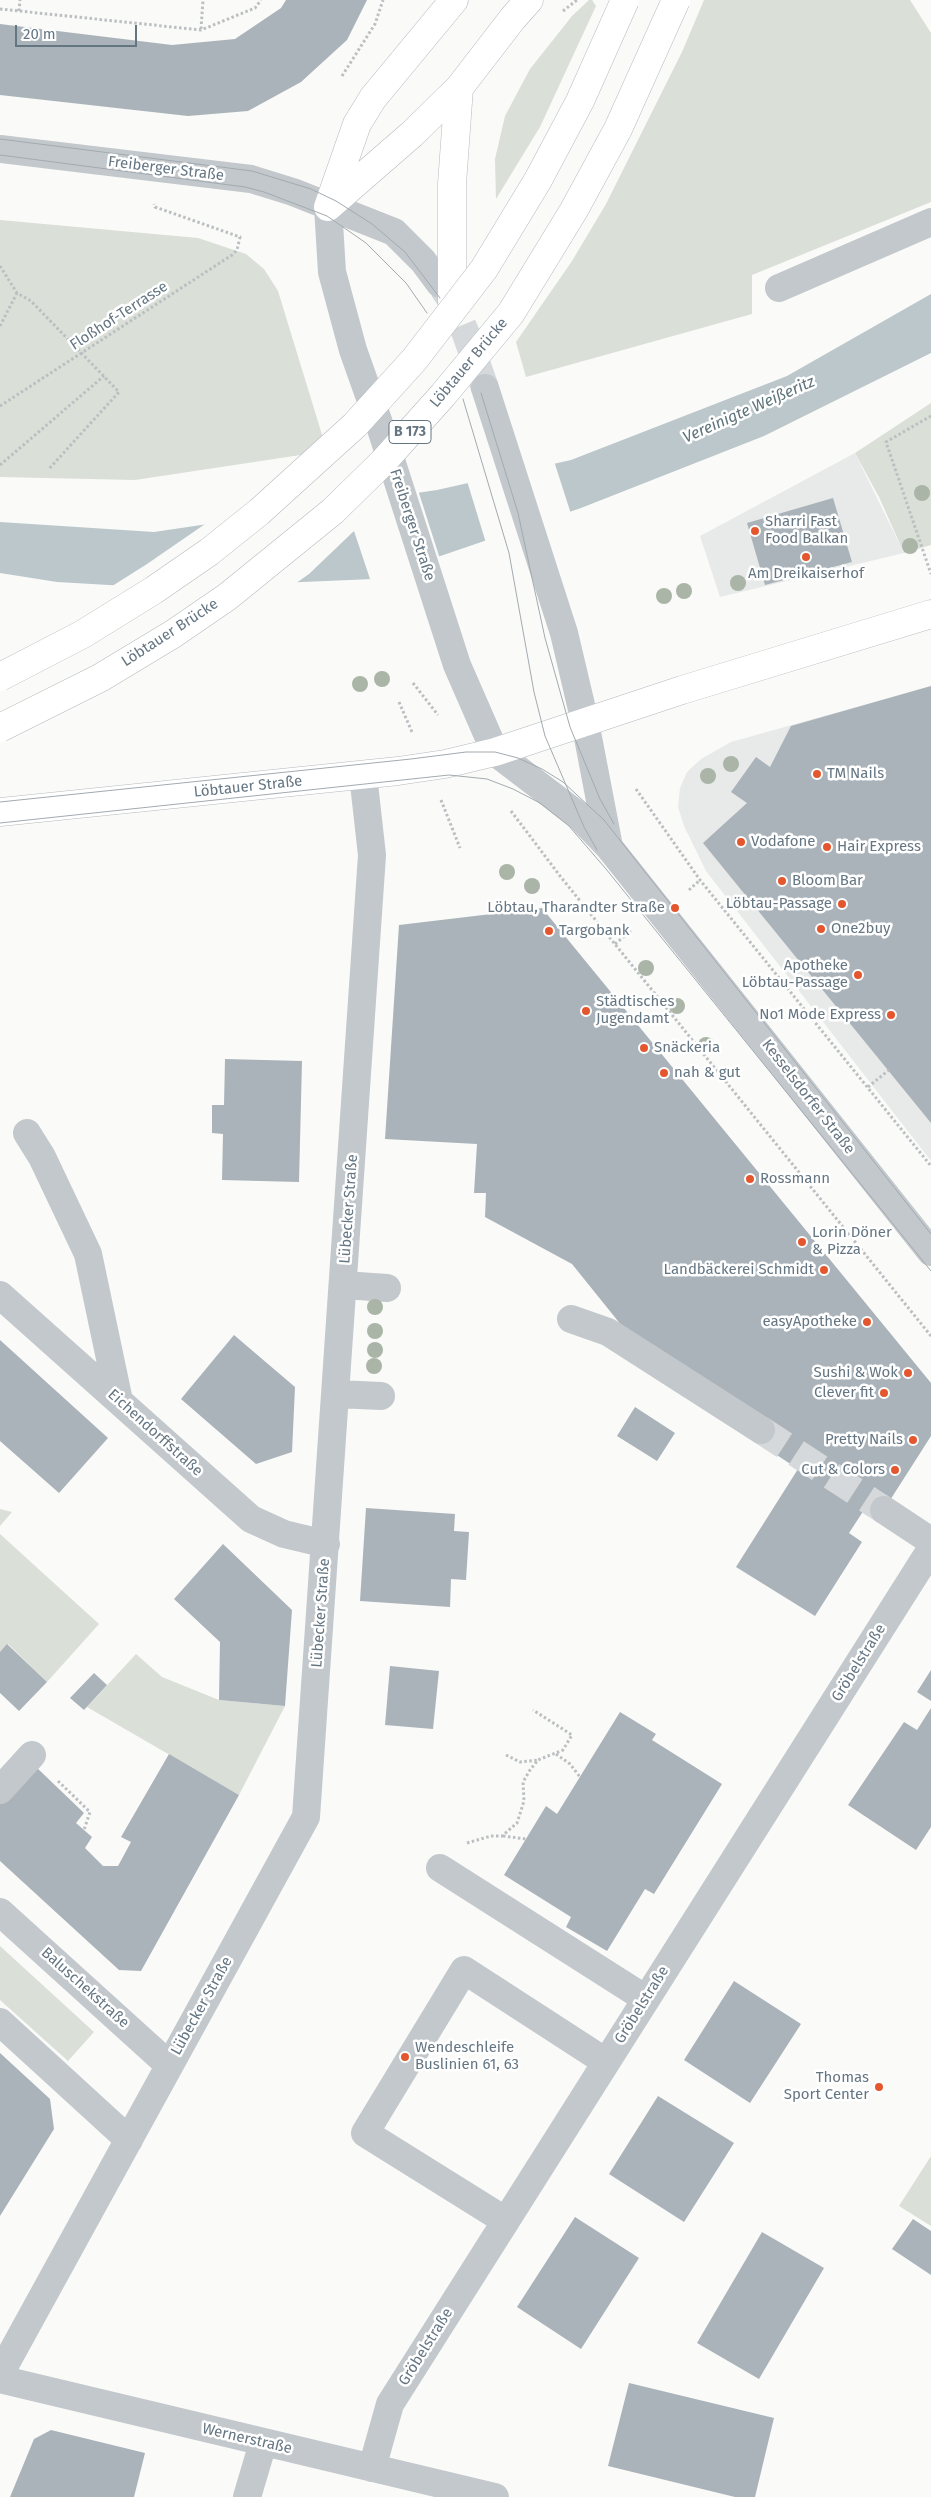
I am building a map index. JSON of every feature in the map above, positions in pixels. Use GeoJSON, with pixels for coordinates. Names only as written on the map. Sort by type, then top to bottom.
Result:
{"type":"FeatureCollection","features":[{"type":"Feature","properties":{"kind":"main road"},"geometry":{"type":"LineString","coordinates":[[328,207],[357,124],[369,105],[454,0]]}},
{"type":"Feature","properties":{"kind":"main road"},"geometry":{"type":"LineString","coordinates":[[328,207],[412,134],[458,88],[529,0]]}},
{"type":"Feature","properties":{"kind":"main road","name":"B 173"},"geometry":{"type":"LineString","coordinates":[[0,677],[83,634],[154,590],[209,552],[260,512],[355,425],[414,360],[484,269],[538,180],[580,101],[625,0]]}},
{"type":"Feature","properties":{"kind":"main road","name":"Löbtauer Brücke"},"geometry":{"type":"LineString","coordinates":[[0,728],[100,678],[173,634],[227,597],[333,511],[383,462],[443,395],[511,313],[574,210],[618,129],[676,0]]}},
{"type":"Feature","properties":{"kind":"main road"},"geometry":{"type":"LineString","coordinates":[[446,292],[458,88]]}},
{"type":"Feature","properties":{"kind":"main road","name":"Löbtauer Straße"},"geometry":{"type":"LineString","coordinates":[[0,812],[426,768],[495,752],[931,614]]}},
{"type":"Feature","properties":{"kind":"street","name":"Freiberger Straße"},"geometry":{"type":"LineString","coordinates":[[0,149],[251,179],[293,192],[394,232],[423,261],[446,292]]}},
{"type":"Feature","properties":{"kind":"street","name":"Freiberger Straße"},"geometry":{"type":"LineString","coordinates":[[328,207],[327,216],[332,272],[353,350],[381,429],[457,665],[495,752]]}},
{"type":"Feature","properties":{"kind":"street"},"geometry":{"type":"LineString","coordinates":[[779,288],[931,222]]}},
{"type":"Feature","properties":{"kind":"street"},"geometry":{"type":"LineString","coordinates":[[486,389],[556,606],[585,722]]}},
{"type":"Feature","properties":{"kind":"street","name":"Kesselsdorfer Straße"},"geometry":{"type":"LineString","coordinates":[[585,722],[609,847]]}},
{"type":"Feature","properties":{"kind":"street","name":"Kesselsdorfer Straße"},"geometry":{"type":"LineString","coordinates":[[495,752],[579,816],[609,847],[931,1252]]}},
{"type":"Feature","properties":{"kind":"street","name":"Lübecker Straße"},"geometry":{"type":"LineString","coordinates":[[0,2374],[306,1818],[337,1394],[372,855],[363,775]]}},
{"type":"Feature","properties":{"kind":"street"},"geometry":{"type":"LineString","coordinates":[[27,1133],[42,1157],[88,1254],[119,1401]]}},
{"type":"Feature","properties":{"kind":"street"},"geometry":{"type":"LineString","coordinates":[[344,1285],[387,1288]]}},
{"type":"Feature","properties":{"kind":"street","name":"Eichendorffstraße"},"geometry":{"type":"LineString","coordinates":[[0,1295],[251,1519],[284,1534],[326,1544]]}},
{"type":"Feature","properties":{"kind":"street"},"geometry":{"type":"LineString","coordinates":[[571,1319],[608,1332],[761,1430]]}},
{"type":"Feature","properties":{"kind":"street"},"geometry":{"type":"LineString","coordinates":[[337,1394],[381,1396]]}},
{"type":"Feature","properties":{"kind":"street"},"geometry":{"type":"LineString","coordinates":[[884,1510],[931,1541]]}},
{"type":"Feature","properties":{"kind":"street","name":"Gröbelstraße"},"geometry":{"type":"LineString","coordinates":[[372,2468],[390,2404],[931,1549]]}},
{"type":"Feature","properties":{"kind":"street"},"geometry":{"type":"LineString","coordinates":[[0,1790],[32,1755]]}},
{"type":"Feature","properties":{"kind":"street"},"geometry":{"type":"LineString","coordinates":[[440,1868],[646,1999]]}},
{"type":"Feature","properties":{"kind":"street","name":"Baluschekstraße"},"geometry":{"type":"LineString","coordinates":[[0,1912],[170,2065]]}},
{"type":"Feature","properties":{"kind":"street"},"geometry":{"type":"LineString","coordinates":[[506,2221],[365,2133],[464,1970],[606,2062]]}},
{"type":"Feature","properties":{"kind":"street"},"geometry":{"type":"LineString","coordinates":[[0,2022],[129,2140]]}},
{"type":"Feature","properties":{"kind":"street","name":"Wernerstraße"},"geometry":{"type":"LineString","coordinates":[[0,2380],[495,2497]]}},
{"type":"Feature","properties":{"kind":"street"},"geometry":{"type":"LineString","coordinates":[[247,2497],[263,2442]]}},
{"type":"Feature","properties":{"kind":"path"},"geometry":{"type":"LineString","coordinates":[[19,11],[20,0]]}},
{"type":"Feature","properties":{"kind":"path"},"geometry":{"type":"LineString","coordinates":[[201,30],[203,0]]}},
{"type":"Feature","properties":{"kind":"path"},"geometry":{"type":"LineString","coordinates":[[0,9],[201,30],[255,8],[261,0]]}},
{"type":"Feature","properties":{"kind":"path"},"geometry":{"type":"LineString","coordinates":[[339,81],[375,24],[383,0]]}},
{"type":"Feature","properties":{"kind":"path"},"geometry":{"type":"LineString","coordinates":[[562,12],[578,0]]}},
{"type":"Feature","properties":{"kind":"path","name":"Floßhof-Terrasse"},"geometry":{"type":"LineString","coordinates":[[0,406],[82,354],[237,250],[240,237],[155,207],[140,175],[131,164]]}},
{"type":"Feature","properties":{"kind":"path"},"geometry":{"type":"LineString","coordinates":[[0,266],[17,293],[31,301],[119,392],[48,470]]}},
{"type":"Feature","properties":{"kind":"path"},"geometry":{"type":"LineString","coordinates":[[0,326],[17,293]]}},
{"type":"Feature","properties":{"kind":"path"},"geometry":{"type":"LineString","coordinates":[[0,465],[104,376]]}},
{"type":"Feature","properties":{"kind":"path"},"geometry":{"type":"LineString","coordinates":[[931,416],[886,442],[931,574]]}},
{"type":"Feature","properties":{"kind":"path"},"geometry":{"type":"LineString","coordinates":[[426,768],[460,848]]}},
{"type":"Feature","properties":{"kind":"path"},"geometry":{"type":"LineString","coordinates":[[636,788],[700,880],[931,1166]]}},
{"type":"Feature","properties":{"kind":"path"},"geometry":{"type":"LineString","coordinates":[[537,845],[931,1336]]}},
{"type":"Feature","properties":{"kind":"path"},"geometry":{"type":"LineString","coordinates":[[615,944],[635,928]]}},
{"type":"Feature","properties":{"kind":"path"},"geometry":{"type":"LineString","coordinates":[[868,1087],[889,1070]]}},
{"type":"Feature","properties":{"kind":"path"},"geometry":{"type":"LineString","coordinates":[[506,1755],[520,1762],[538,1760],[562,1750],[572,1735],[533,1710]]}},
{"type":"Feature","properties":{"kind":"path"},"geometry":{"type":"LineString","coordinates":[[555,1753],[570,1764],[580,1777]]}},
{"type":"Feature","properties":{"kind":"path"},"geometry":{"type":"LineString","coordinates":[[32,1755],[90,1812],[84,1830]]}},
{"type":"Feature","properties":{"kind":"path"},"geometry":{"type":"LineString","coordinates":[[502,1836],[517,1824],[524,1802],[523,1782],[538,1760]]}},
{"type":"Feature","properties":{"kind":"path"},"geometry":{"type":"LineString","coordinates":[[459,1846],[491,1836],[526,1838]]}},
{"type":"Feature","properties":{"kind":"shaded area"},"geometry":{"type":"Polygon","coordinates":[[[589,0],[592,0],[596,6],[540,127],[496,199],[495,159],[505,116],[530,69],[572,16],[589,0]]]}},
{"type":"Feature","properties":{"kind":"shaded area"},"geometry":{"type":"Polygon","coordinates":[[[704,0],[910,0],[931,33],[931,202],[752,275],[752,314],[526,377],[516,342],[572,261],[606,204],[682,52],[704,0]]]}},
{"type":"Feature","properties":{"kind":"shaded area"},"geometry":{"type":"Polygon","coordinates":[[[0,220],[198,238],[246,254],[264,269],[278,291],[327,451],[135,480],[0,477],[0,220]]]}},
{"type":"Feature","properties":{"kind":"shaded area"},"geometry":{"type":"Polygon","coordinates":[[[931,403],[931,545],[904,553],[879,497],[855,453],[931,403]]]}},
{"type":"Feature","properties":{"kind":"shaded area"},"geometry":{"type":"Polygon","coordinates":[[[855,453],[904,553],[720,597],[700,536],[855,453]]]}},
{"type":"Feature","properties":{"kind":"shaded area","name":"Löbtau-Passage"},"geometry":{"type":"Polygon","coordinates":[[[931,686],[931,1161],[706,871],[684,826],[678,807],[680,788],[687,772],[701,759],[731,742],[931,686]]]}},
{"type":"Feature","properties":{"kind":"shaded area"},"geometry":{"type":"Polygon","coordinates":[[[0,1509],[12,1512],[0,1526],[0,1509]]]}},
{"type":"Feature","properties":{"kind":"shaded area"},"geometry":{"type":"Polygon","coordinates":[[[0,1534],[99,1624],[47,1682],[8,1644],[0,1652],[0,1534]]]}},
{"type":"Feature","properties":{"kind":"shaded area"},"geometry":{"type":"Polygon","coordinates":[[[136,1654],[162,1677],[219,1700],[285,1706],[239,1795],[87,1707],[136,1654]]]}},
{"type":"Feature","properties":{"kind":"shaded area"},"geometry":{"type":"Polygon","coordinates":[[[0,1946],[94,2032],[68,2061],[0,2000],[0,1946]]]}},
{"type":"Feature","properties":{"kind":"shaded area"},"geometry":{"type":"Polygon","coordinates":[[[931,2156],[931,2226],[899,2206],[931,2156]]]}},
{"type":"Feature","properties":{"kind":"water","name":"Vereinigte Weißeritz"},"geometry":{"type":"Polygon","coordinates":[[[931,294],[931,353],[764,436],[581,508],[373,579],[161,588],[57,582],[0,573],[0,522],[154,532],[437,490],[571,460],[787,376],[931,294]]]}},
{"type":"Feature","properties":{"kind":"pier"},"geometry":{"type":"Polygon","coordinates":[[[554,461],[571,514],[486,543],[467,481],[554,461]]]}},
{"type":"Feature","properties":{"kind":"pier"},"geometry":{"type":"Polygon","coordinates":[[[418,490],[440,559],[374,582],[371,582],[354,531],[309,574],[292,586],[161,590],[109,588],[208,522],[418,490]]]}},
{"type":"Feature","properties":{"kind":"building"},"geometry":{"type":"Polygon","coordinates":[[[286,0],[367,0],[347,40],[301,82],[248,111],[188,116],[0,95],[0,24],[172,45],[235,39],[281,8],[286,0]]]}},
{"type":"Feature","properties":{"kind":"building"},"geometry":{"type":"Polygon","coordinates":[[[833,498],[852,562],[765,585],[747,523],[833,498]]]}},
{"type":"Feature","properties":{"kind":"building","name":"Löbtau-Passage"},"geometry":{"type":"Polygon","coordinates":[[[931,686],[931,1123],[703,843],[747,803],[731,792],[756,757],[770,767],[791,726],[931,686]]]}},
{"type":"Feature","properties":{"kind":"building"},"geometry":{"type":"Polygon","coordinates":[[[542,908],[931,1383],[931,1436],[878,1519],[864,1510],[849,1533],[862,1542],[815,1616],[736,1567],[798,1469],[751,1438],[630,1336],[572,1264],[485,1217],[486,1193],[474,1193],[477,1144],[385,1139],[399,925],[542,908]]]}},
{"type":"Feature","properties":{"kind":"building"},"geometry":{"type":"Polygon","coordinates":[[[225,1059],[302,1061],[299,1182],[222,1180],[223,1134],[212,1133],[212,1105],[224,1105],[225,1059]]]}},
{"type":"Feature","properties":{"kind":"building"},"geometry":{"type":"Polygon","coordinates":[[[234,1335],[295,1387],[292,1452],[256,1464],[181,1399],[234,1335]]]}},
{"type":"Feature","properties":{"kind":"building"},"geometry":{"type":"Polygon","coordinates":[[[0,1340],[108,1438],[59,1493],[0,1441],[0,1340]]]}},
{"type":"Feature","properties":{"kind":"building"},"geometry":{"type":"Polygon","coordinates":[[[635,1407],[675,1433],[657,1461],[617,1436],[635,1407]]]}},
{"type":"Feature","properties":{"kind":"building"},"geometry":{"type":"Polygon","coordinates":[[[366,1508],[455,1514],[454,1531],[469,1532],[466,1580],[451,1579],[450,1607],[360,1601],[366,1508]]]}},
{"type":"Feature","properties":{"kind":"building"},"geometry":{"type":"Polygon","coordinates":[[[223,1544],[292,1610],[285,1706],[219,1700],[220,1642],[174,1599],[223,1544]]]}},
{"type":"Feature","properties":{"kind":"building"},"geometry":{"type":"Polygon","coordinates":[[[7,1644],[47,1682],[19,1711],[0,1693],[0,1652],[7,1644]]]}},
{"type":"Feature","properties":{"kind":"building"},"geometry":{"type":"Polygon","coordinates":[[[390,1666],[439,1671],[433,1729],[385,1725],[390,1666]]]}},
{"type":"Feature","properties":{"kind":"building"},"geometry":{"type":"Polygon","coordinates":[[[931,1670],[931,1701],[917,1692],[931,1670]]]}},
{"type":"Feature","properties":{"kind":"building"},"geometry":{"type":"Polygon","coordinates":[[[94,1673],[107,1685],[84,1710],[70,1698],[94,1673]]]}},
{"type":"Feature","properties":{"kind":"building"},"geometry":{"type":"Polygon","coordinates":[[[931,1708],[931,1827],[916,1850],[848,1805],[904,1722],[917,1730],[931,1708]]]}},
{"type":"Feature","properties":{"kind":"building"},"geometry":{"type":"Polygon","coordinates":[[[620,1712],[656,1734],[652,1740],[722,1784],[654,1894],[645,1889],[607,1951],[566,1927],[571,1917],[504,1875],[546,1806],[557,1814],[620,1712]]]}},
{"type":"Feature","properties":{"kind":"building"},"geometry":{"type":"Polygon","coordinates":[[[169,1754],[239,1795],[141,1971],[119,1970],[0,1861],[0,1804],[35,1766],[84,1813],[76,1823],[92,1837],[85,1848],[103,1866],[118,1866],[131,1842],[121,1837],[169,1754]]]}},
{"type":"Feature","properties":{"kind":"building"},"geometry":{"type":"Polygon","coordinates":[[[734,1981],[801,2024],[750,2103],[684,2060],[734,1981]]]}},
{"type":"Feature","properties":{"kind":"building"},"geometry":{"type":"Polygon","coordinates":[[[0,2053],[50,2099],[54,2129],[0,2216],[0,2053]]]}},
{"type":"Feature","properties":{"kind":"building"},"geometry":{"type":"Polygon","coordinates":[[[658,2096],[734,2143],[684,2222],[609,2174],[658,2096]]]}},
{"type":"Feature","properties":{"kind":"building"},"geometry":{"type":"Polygon","coordinates":[[[575,2217],[639,2258],[581,2349],[517,2307],[575,2217]]]}},
{"type":"Feature","properties":{"kind":"building"},"geometry":{"type":"Polygon","coordinates":[[[913,2219],[931,2231],[931,2275],[892,2249],[913,2219]]]}},
{"type":"Feature","properties":{"kind":"building"},"geometry":{"type":"Polygon","coordinates":[[[762,2232],[824,2268],[759,2379],[697,2343],[762,2232]]]}},
{"type":"Feature","properties":{"kind":"building"},"geometry":{"type":"Polygon","coordinates":[[[629,2383],[774,2418],[755,2497],[735,2497],[608,2466],[629,2383]]]}},
{"type":"Feature","properties":{"kind":"building"},"geometry":{"type":"Polygon","coordinates":[[[51,2430],[145,2453],[134,2497],[10,2497],[34,2439],[51,2430]]]}},
{"type":"Feature","properties":{"kind":"tunnel"},"geometry":{"type":"LineString","coordinates":[[443,288],[452,301],[466,334],[485,388]]}},
{"type":"Feature","properties":{"kind":"tunnel"},"geometry":{"type":"LineString","coordinates":[[761,1430],[884,1510]]}},
{"type":"Feature","properties":{"kind":"tram line"},"geometry":{"type":"LineString","coordinates":[[0,139],[252,171],[311,189],[336,201],[372,224],[405,252],[440,298]]}},
{"type":"Feature","properties":{"kind":"tram line"},"geometry":{"type":"LineString","coordinates":[[0,155],[245,187],[264,192],[327,216],[366,243],[406,283],[427,313]]}},
{"type":"Feature","properties":{"kind":"tram line"},"geometry":{"type":"LineString","coordinates":[[481,393],[518,513],[545,638],[570,727],[600,799],[614,824]]}},
{"type":"Feature","properties":{"kind":"tram line"},"geometry":{"type":"LineString","coordinates":[[463,399],[509,553],[534,692],[545,736],[584,827],[597,850]]}},
{"type":"Feature","properties":{"kind":"tram line"},"geometry":{"type":"LineString","coordinates":[[0,802],[466,752],[495,752],[518,758],[542,769],[563,782],[604,820],[931,1234]]}},
{"type":"Feature","properties":{"kind":"tram line"},"geometry":{"type":"LineString","coordinates":[[0,823],[449,775],[487,779],[513,789],[540,803],[569,826],[606,869],[931,1271]]}},
{"type":"Feature","properties":{"kind":"place","name":"Sharri Fast Food Balkan"},"geometry":{"type":"Point","coordinates":[755,531]}},
{"type":"Feature","properties":{"kind":"place","name":"Am Dreikaiserhof"},"geometry":{"type":"Point","coordinates":[806,557]}},
{"type":"Feature","properties":{"kind":"place","name":"TM Nails"},"geometry":{"type":"Point","coordinates":[817,774]}},
{"type":"Feature","properties":{"kind":"place","name":"Vodafone"},"geometry":{"type":"Point","coordinates":[741,842]}},
{"type":"Feature","properties":{"kind":"place","name":"Hair Express"},"geometry":{"type":"Point","coordinates":[827,847]}},
{"type":"Feature","properties":{"kind":"place","name":"Bloom Bar"},"geometry":{"type":"Point","coordinates":[782,881]}},
{"type":"Feature","properties":{"kind":"place","name":"Löbtau-Passage"},"geometry":{"type":"Point","coordinates":[842,904]}},
{"type":"Feature","properties":{"kind":"place","name":"Löbtau, Tharandter Straße"},"geometry":{"type":"Point","coordinates":[675,908]}},
{"type":"Feature","properties":{"kind":"place","name":"One2buy"},"geometry":{"type":"Point","coordinates":[821,929]}},
{"type":"Feature","properties":{"kind":"place","name":"Targobank"},"geometry":{"type":"Point","coordinates":[549,931]}},
{"type":"Feature","properties":{"kind":"place","name":"Apotheke Löbtau-Passage"},"geometry":{"type":"Point","coordinates":[858,975]}},
{"type":"Feature","properties":{"kind":"place","name":"Städtisches Jugendamt"},"geometry":{"type":"Point","coordinates":[586,1011]}},
{"type":"Feature","properties":{"kind":"place","name":"No1 Mode Express"},"geometry":{"type":"Point","coordinates":[891,1015]}},
{"type":"Feature","properties":{"kind":"place","name":"Snäckeria"},"geometry":{"type":"Point","coordinates":[644,1048]}},
{"type":"Feature","properties":{"kind":"place","name":"nah & gut"},"geometry":{"type":"Point","coordinates":[664,1073]}},
{"type":"Feature","properties":{"kind":"place","name":"Rossmann"},"geometry":{"type":"Point","coordinates":[750,1179]}},
{"type":"Feature","properties":{"kind":"place","name":"Lorin Döner & Pizza"},"geometry":{"type":"Point","coordinates":[802,1242]}},
{"type":"Feature","properties":{"kind":"place","name":"Landbäckerei Schmidt"},"geometry":{"type":"Point","coordinates":[824,1270]}},
{"type":"Feature","properties":{"kind":"place","name":"easyApotheke"},"geometry":{"type":"Point","coordinates":[867,1322]}},
{"type":"Feature","properties":{"kind":"place","name":"Sushi & Wok"},"geometry":{"type":"Point","coordinates":[908,1373]}},
{"type":"Feature","properties":{"kind":"place","name":"Clever fit"},"geometry":{"type":"Point","coordinates":[884,1393]}},
{"type":"Feature","properties":{"kind":"place","name":"Pretty Nails"},"geometry":{"type":"Point","coordinates":[913,1440]}},
{"type":"Feature","properties":{"kind":"place","name":"Cut & Colors"},"geometry":{"type":"Point","coordinates":[895,1470]}},
{"type":"Feature","properties":{"kind":"place","name":"Wendeschleife Buslinien 61, 63"},"geometry":{"type":"Point","coordinates":[405,2057]}},
{"type":"Feature","properties":{"kind":"place","name":"Thomas Sport Center"},"geometry":{"type":"Point","coordinates":[879,2087]}}]}
